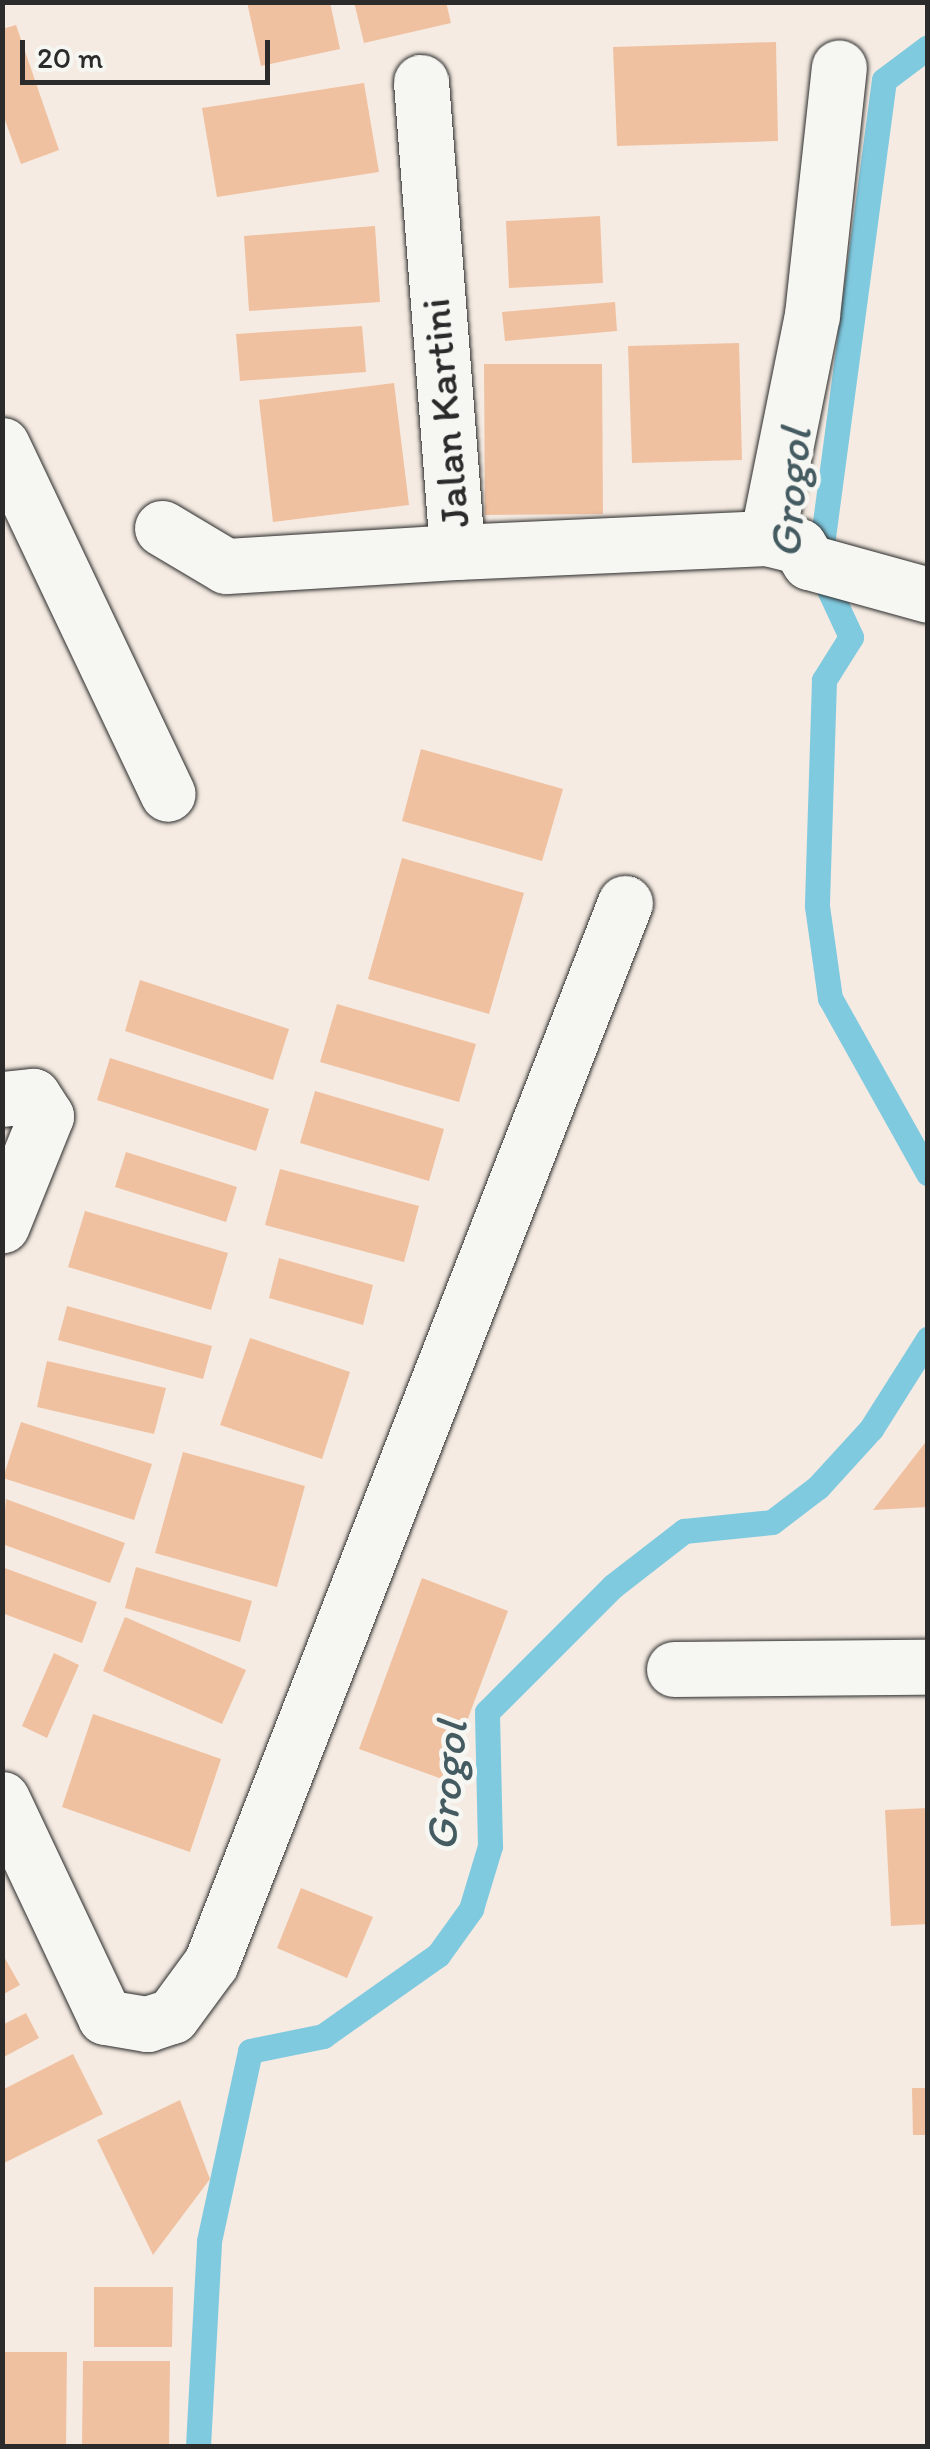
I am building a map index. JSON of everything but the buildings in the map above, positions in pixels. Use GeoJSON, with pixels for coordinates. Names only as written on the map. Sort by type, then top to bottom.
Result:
{"type":"FeatureCollection","features":[{"type":"Feature","properties":{"kind":"street"},"geometry":{"type":"LineString","coordinates":[[792,548],[839,68]]}},
{"type":"Feature","properties":{"kind":"street","name":"Jalan Kartini"},"geometry":{"type":"LineString","coordinates":[[421,82],[457,552],[792,548],[910,593]]}},
{"type":"Feature","properties":{"kind":"street"},"geometry":{"type":"LineString","coordinates":[[2,445],[168,794]]}},
{"type":"Feature","properties":{"kind":"street"},"geometry":{"type":"LineString","coordinates":[[162,528],[226,566],[457,552]]}},
{"type":"Feature","properties":{"kind":"street"},"geometry":{"type":"LineString","coordinates":[[2,1798],[105,2017],[146,2024],[172,2016],[211,1963],[624,904]]}},
{"type":"Feature","properties":{"kind":"street"},"geometry":{"type":"LineString","coordinates":[[2,1099],[33,1096],[46,1116],[2,1226]]}},
{"type":"Feature","properties":{"kind":"street"},"geometry":{"type":"LineString","coordinates":[[674,1669],[928,1667]]}},
{"type":"Feature","properties":{"kind":"waterway","name":"Grogol"},"geometry":{"type":"LineString","coordinates":[[928,47],[884,80],[819,568],[851,637],[824,680],[817,906],[830,998],[928,1173]]}},
{"type":"Feature","properties":{"kind":"waterway","name":"Grogol"},"geometry":{"type":"LineString","coordinates":[[198,2446],[209,2241],[250,2051],[323,2036],[438,1955],[471,1909],[490,1846],[487,1712],[613,1586],[684,1531],[772,1522],[818,1487],[871,1429],[928,1339]]}}]}
